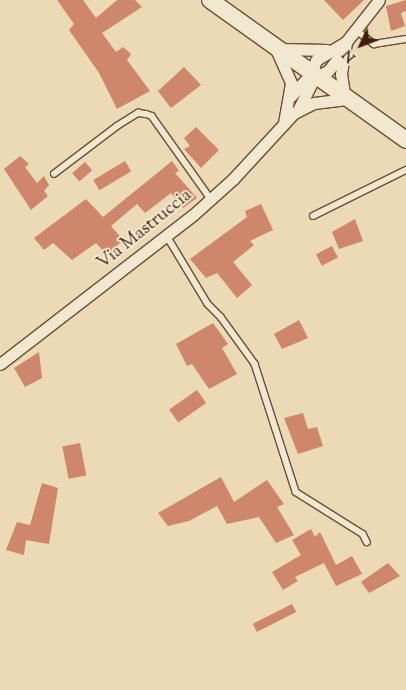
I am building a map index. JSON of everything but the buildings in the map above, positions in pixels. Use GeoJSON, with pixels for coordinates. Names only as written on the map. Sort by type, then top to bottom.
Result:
{"type":"FeatureCollection","features":[{"type":"Feature","properties":{"kind":"main road"},"geometry":{"type":"LineString","coordinates":[[210,0],[345,99],[406,140]]}},
{"type":"Feature","properties":{"kind":"street"},"geometry":{"type":"LineString","coordinates":[[291,96],[313,76],[328,71],[379,0]]}},
{"type":"Feature","properties":{"kind":"street"},"geometry":{"type":"LineString","coordinates":[[274,48],[302,52],[344,47]]}},
{"type":"Feature","properties":{"kind":"street"},"geometry":{"type":"LineString","coordinates":[[298,109],[345,99],[340,74],[344,47]]}},
{"type":"Feature","properties":{"kind":"street"},"geometry":{"type":"LineString","coordinates":[[274,48],[287,69],[291,96],[284,121]]}},
{"type":"Feature","properties":{"kind":"street"},"geometry":{"type":"LineString","coordinates":[[298,109],[313,76],[316,60],[329,50]]}},
{"type":"Feature","properties":{"kind":"street","name":"Via Mastruccia"},"geometry":{"type":"LineString","coordinates":[[0,364],[167,236],[210,199],[284,121],[298,109]]}},
{"type":"Feature","properties":{"kind":"lane"},"geometry":{"type":"LineString","coordinates":[[356,30],[374,44],[406,39]]}},
{"type":"Feature","properties":{"kind":"lane"},"geometry":{"type":"LineString","coordinates":[[54,174],[117,126],[138,113],[146,114],[152,116],[210,199]]}},
{"type":"Feature","properties":{"kind":"lane"},"geometry":{"type":"LineString","coordinates":[[313,216],[406,170]]}},
{"type":"Feature","properties":{"kind":"lane"},"geometry":{"type":"LineString","coordinates":[[167,236],[208,304],[221,317],[255,364],[296,492],[363,534],[367,542]]}}]}
